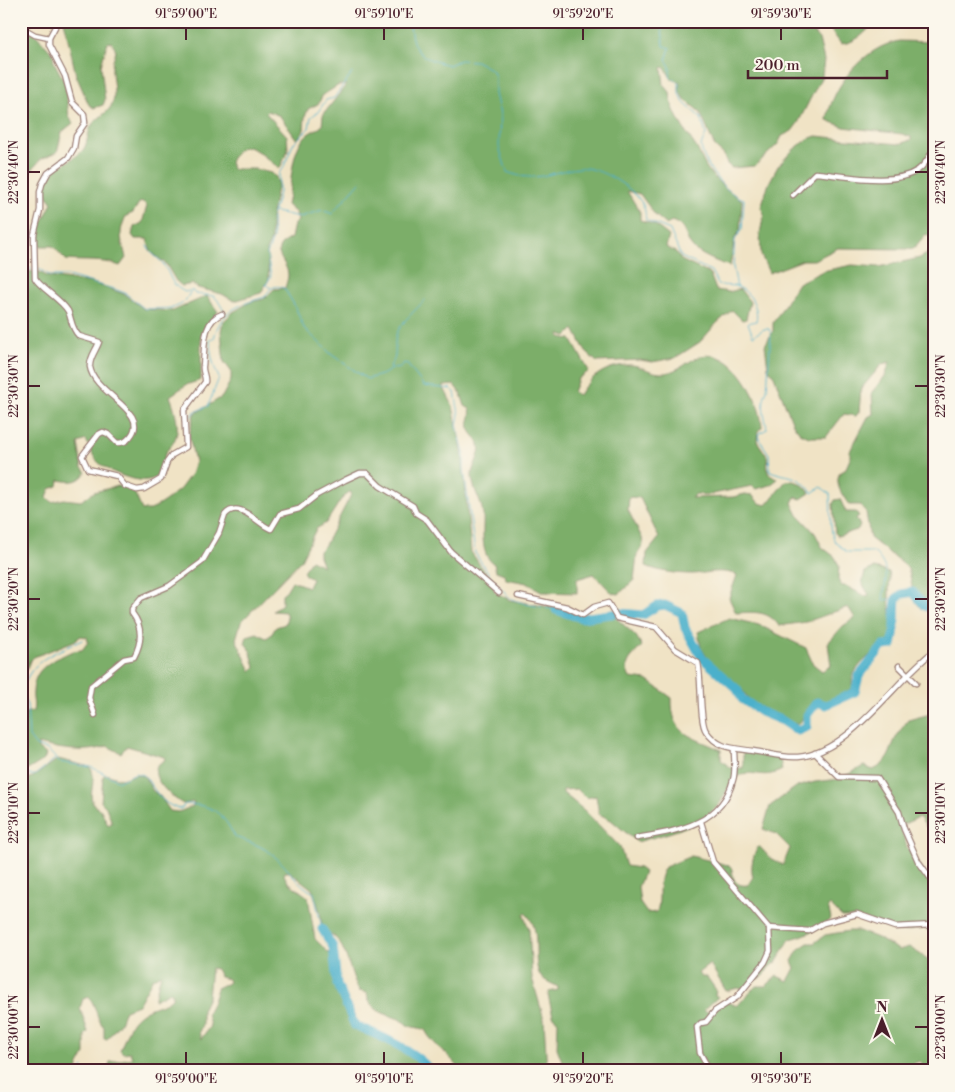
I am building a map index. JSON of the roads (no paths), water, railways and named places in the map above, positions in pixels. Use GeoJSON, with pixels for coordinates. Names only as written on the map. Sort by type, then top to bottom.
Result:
{"type":"FeatureCollection","features":[{"type":"Feature","properties":{"kind":"street"},"geometry":{"type":"LineString","coordinates":[[55,21],[55,27],[49,38],[56,62],[65,76],[72,102],[84,114],[85,123],[76,136],[74,148],[68,158],[48,173],[42,184],[40,210],[34,234],[35,278],[36,282],[54,295],[68,311],[71,324],[79,336],[99,342],[92,359],[91,369],[106,393],[134,416],[136,426],[130,438],[121,443],[117,443],[108,434],[100,434],[82,456],[88,469],[117,476],[125,486],[137,490],[144,489],[161,479],[167,462],[172,455],[186,447],[184,410],[205,382],[203,369],[205,360],[204,338],[210,322],[222,314]]}},
{"type":"Feature","properties":{"kind":"street"},"geometry":{"type":"LineString","coordinates":[[21,27],[34,35],[49,38]]}},
{"type":"Feature","properties":{"kind":"street"},"geometry":{"type":"LineString","coordinates":[[793,195],[815,173],[872,179],[898,178],[918,170],[934,149]]}},
{"type":"Feature","properties":{"kind":"street"},"geometry":{"type":"LineString","coordinates":[[95,715],[89,698],[91,686],[124,659],[134,657],[141,639],[138,621],[132,613],[132,608],[141,598],[169,586],[202,562],[219,534],[225,515],[233,510],[247,512],[271,529],[280,514],[299,509],[317,495],[345,480],[360,473],[367,473],[380,486],[413,506],[416,513],[427,520],[451,552],[499,592]]}},
{"type":"Feature","properties":{"kind":"street"},"geometry":{"type":"LineString","coordinates":[[518,596],[567,607],[583,614],[594,607],[608,603],[614,610],[617,618],[656,627],[675,649],[698,663],[704,728],[723,747],[784,757],[815,753],[844,737],[934,651]]}},
{"type":"Feature","properties":{"kind":"street"},"geometry":{"type":"LineString","coordinates":[[899,666],[916,683]]}},
{"type":"Feature","properties":{"kind":"street"},"geometry":{"type":"LineString","coordinates":[[637,838],[673,831],[701,822],[719,808],[728,795],[734,779],[734,749]]}},
{"type":"Feature","properties":{"kind":"street"},"geometry":{"type":"LineString","coordinates":[[815,753],[839,777],[877,778],[899,812],[918,861],[934,883]]}},
{"type":"Feature","properties":{"kind":"street"},"geometry":{"type":"LineString","coordinates":[[701,822],[713,862],[769,928],[770,951],[765,962],[737,997],[715,1011],[706,1022],[701,1023],[697,1027],[700,1053],[710,1071]]}},
{"type":"Feature","properties":{"kind":"street"},"geometry":{"type":"LineString","coordinates":[[769,928],[809,931],[823,923],[857,914],[894,927],[934,925]]}},
{"type":"Feature","properties":{"kind":"waterway"},"geometry":{"type":"LineString","coordinates":[[410,21],[412,40],[415,47],[424,56],[449,65],[460,60],[476,61],[492,70],[495,76],[495,94],[500,114],[499,147],[507,172],[527,177],[536,177],[587,168],[617,180],[641,201],[646,220],[670,230],[681,257],[711,271],[718,284],[738,287],[747,293],[753,301],[757,316],[756,321],[748,323],[753,336],[764,329],[769,329],[771,333],[767,390],[763,405],[767,429],[760,433],[759,439],[769,454],[770,471],[794,477],[808,487],[812,493],[821,487],[830,494],[831,525],[835,542],[847,552],[874,552],[883,564],[886,575],[883,600],[896,599]]}},
{"type":"Feature","properties":{"kind":"waterway"},"geometry":{"type":"LineString","coordinates":[[661,21],[664,46],[670,48],[666,60],[670,66],[670,77],[679,83],[679,94],[684,103],[701,118],[706,134],[701,146],[706,162],[723,185],[744,199],[742,229],[735,240],[733,267],[737,287]]}},
{"type":"Feature","properties":{"kind":"waterway"},"geometry":{"type":"LineString","coordinates":[[271,288],[266,285],[271,276],[267,255],[273,238],[272,218],[279,192],[279,173],[283,169],[293,144],[309,128],[311,117],[318,112],[326,100],[334,98],[352,73]]}},
{"type":"Feature","properties":{"kind":"waterway"},"geometry":{"type":"LineString","coordinates":[[275,212],[300,217],[322,210],[333,214],[361,181]]}},
{"type":"Feature","properties":{"kind":"waterway"},"geometry":{"type":"LineString","coordinates":[[147,246],[150,252],[166,268],[176,286],[185,292],[189,291]]}},
{"type":"Feature","properties":{"kind":"waterway"},"geometry":{"type":"LineString","coordinates":[[21,268],[33,269]]}},
{"type":"Feature","properties":{"kind":"waterway"},"geometry":{"type":"LineString","coordinates":[[37,268],[51,276],[68,276],[125,293],[145,309],[176,307],[185,301],[192,290],[195,294],[215,297],[226,314]]}},
{"type":"Feature","properties":{"kind":"waterway"},"geometry":{"type":"LineString","coordinates":[[187,421],[194,412],[208,406],[219,378],[212,359],[210,339],[214,338],[221,321],[233,310],[247,302],[265,297],[273,288],[278,286],[284,288],[295,306],[304,328],[332,355],[367,379],[384,374],[391,369],[390,366],[394,359],[395,339],[398,330],[425,300]]}},
{"type":"Feature","properties":{"kind":"waterway"},"geometry":{"type":"LineString","coordinates":[[392,369],[400,368],[404,363],[407,364],[424,386],[451,389],[455,392],[459,414],[457,425],[464,453],[464,470],[475,553],[492,578],[510,598],[526,604],[556,610]]}},
{"type":"Feature","properties":{"kind":"waterway"},"geometry":{"type":"LineString","coordinates":[[556,610],[581,618],[619,613],[643,615],[657,606],[665,605],[682,613],[685,628],[702,658],[737,689],[742,699],[761,712],[783,721],[798,731],[807,727],[807,715],[817,702],[826,705],[855,692],[859,676],[883,646],[892,645],[896,599],[902,594],[913,592],[925,606],[934,610]]}},
{"type":"Feature","properties":{"kind":"waterway"},"geometry":{"type":"LineString","coordinates":[[82,640],[45,658],[32,671],[21,691],[27,705],[29,737],[36,746],[48,750],[59,762],[91,767],[119,781],[136,773],[144,775],[164,801],[174,807],[181,809],[185,804],[210,808],[226,821],[235,837],[270,853],[297,881],[314,893],[322,929]]}},
{"type":"Feature","properties":{"kind":"waterway"},"geometry":{"type":"LineString","coordinates":[[21,775],[35,775],[55,759]]}},
{"type":"Feature","properties":{"kind":"waterway"},"geometry":{"type":"LineString","coordinates":[[322,929],[333,947],[337,984],[355,1026],[374,1033],[407,1051],[417,1057],[430,1071]]}},
{"type":"Feature","properties":{"kind":"waterway"},"geometry":{"type":"LineString","coordinates":[[80,1071],[83,1067]]}}]}
